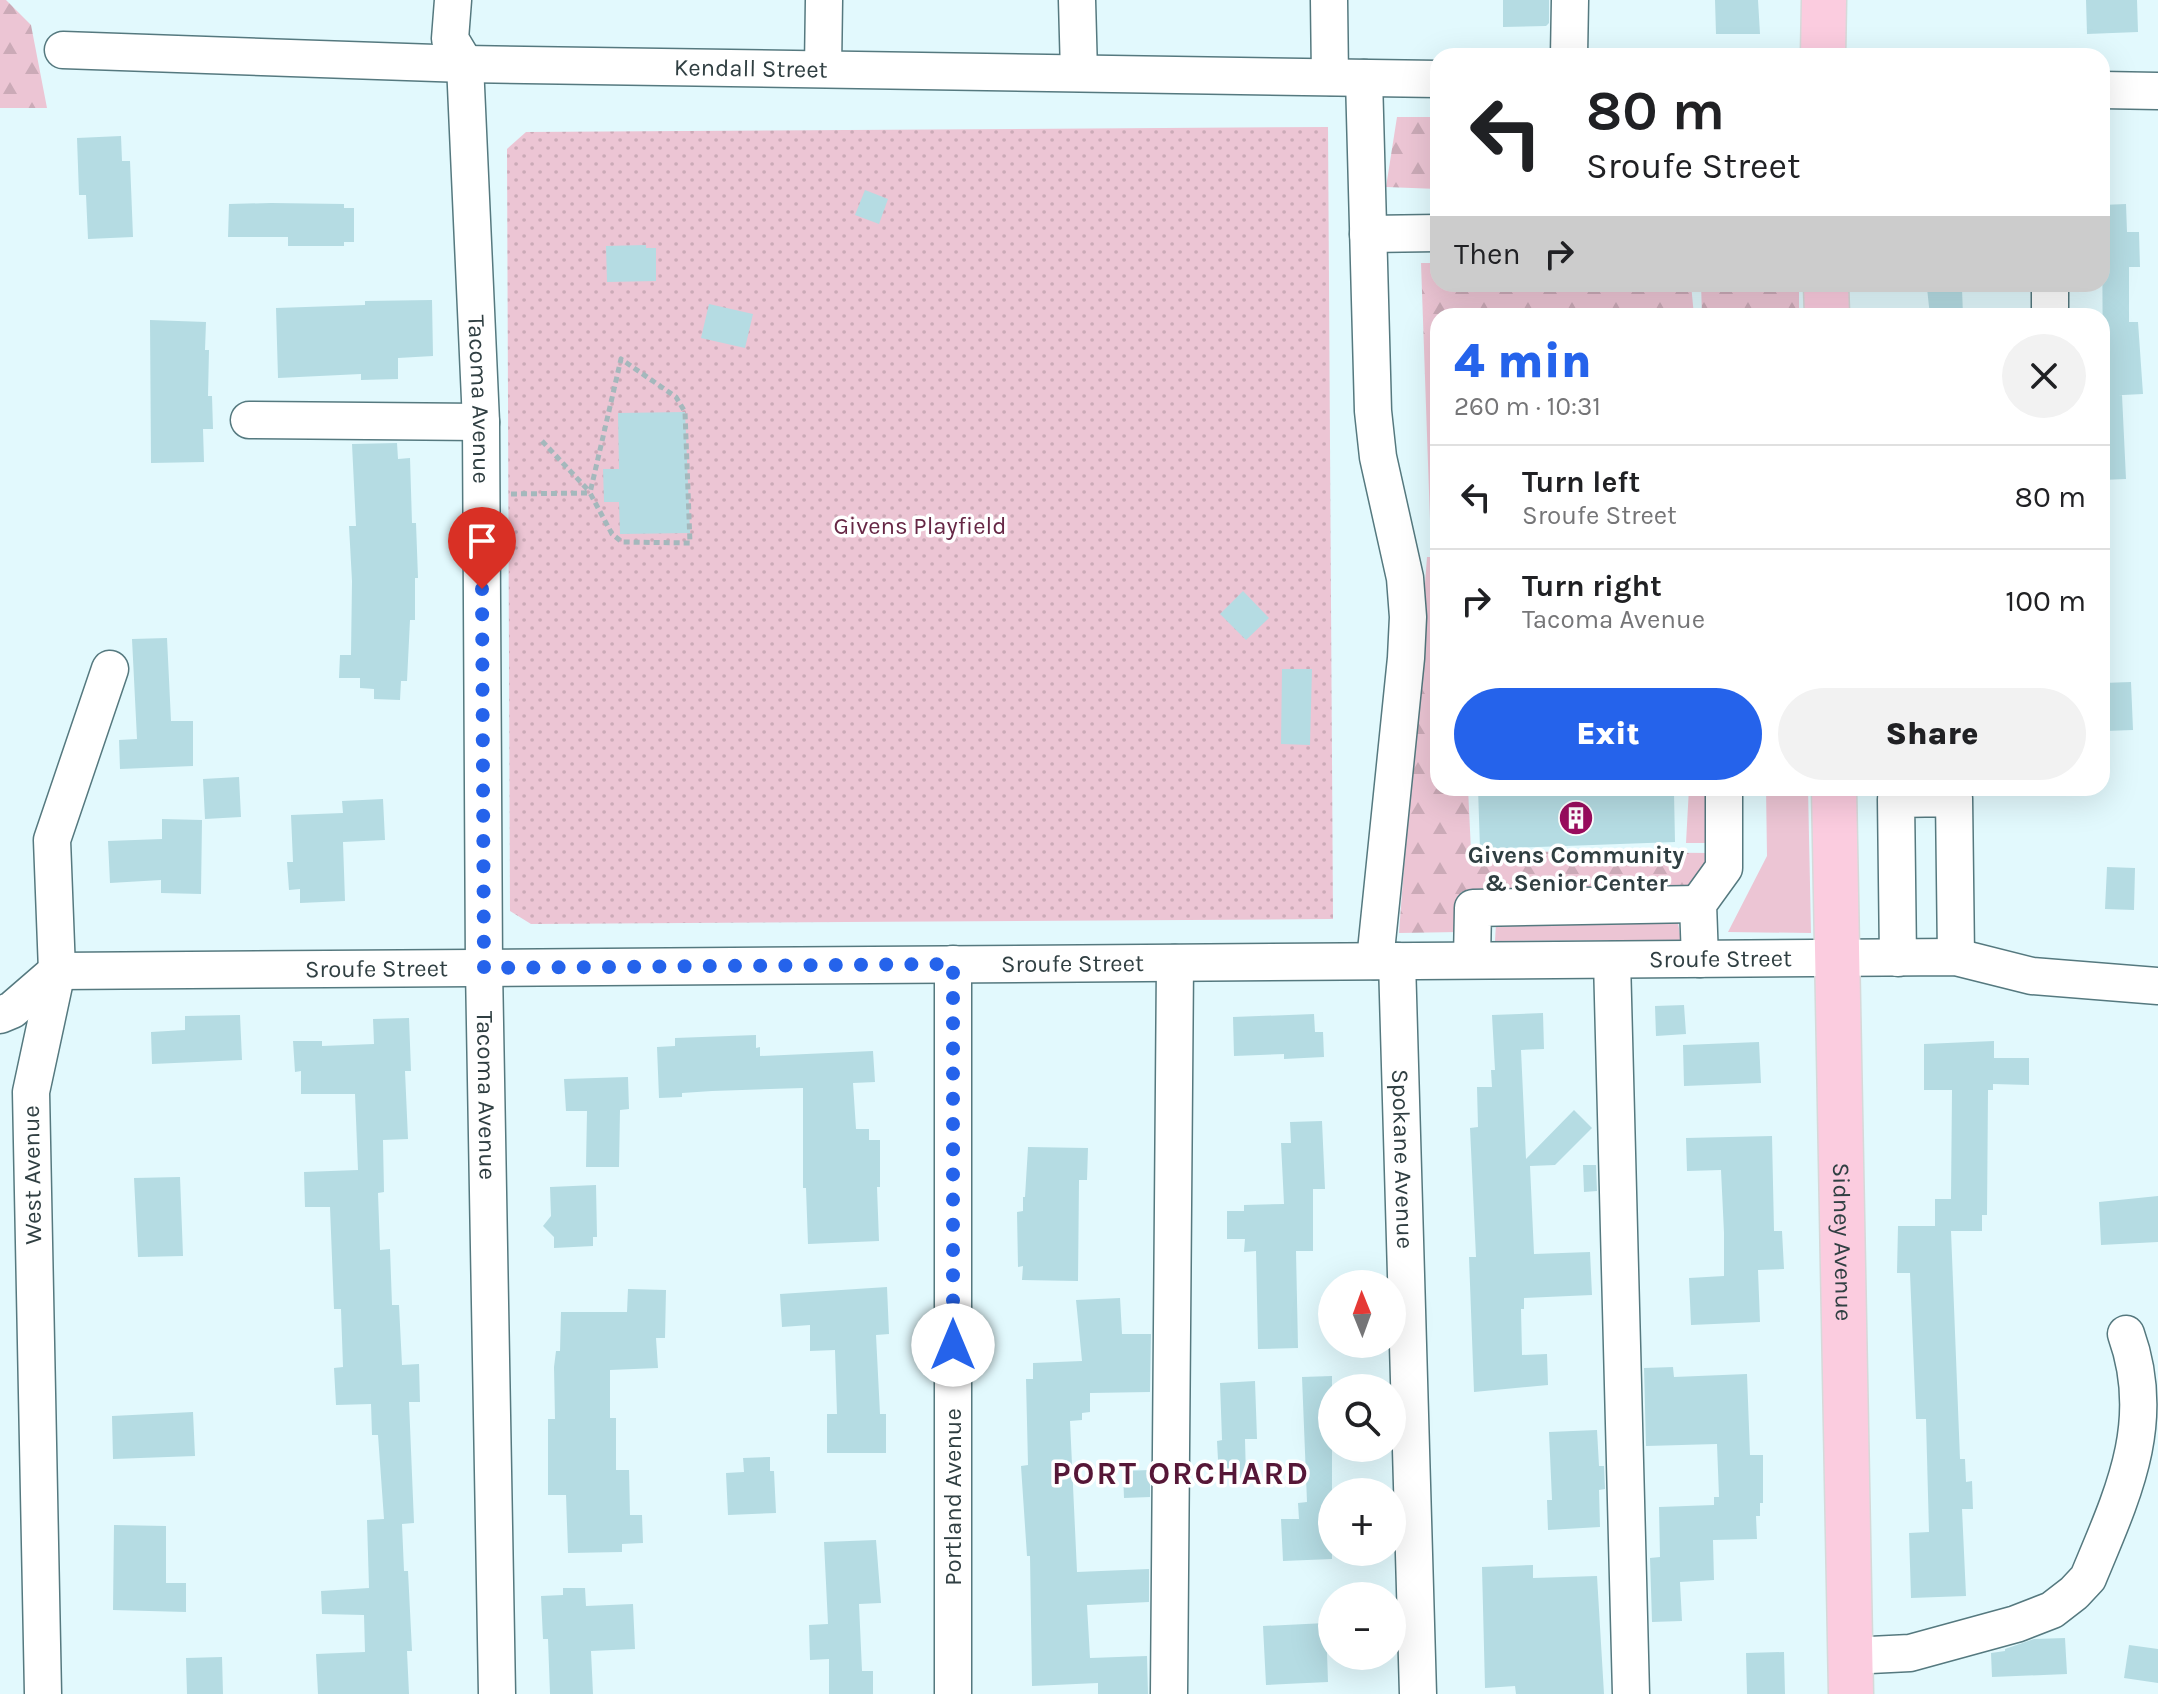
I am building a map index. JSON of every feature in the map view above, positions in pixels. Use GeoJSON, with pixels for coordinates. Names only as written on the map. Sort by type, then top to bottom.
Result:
{"type":"FeatureCollection","features":[{"type":"Feature","properties":{"kind":"main road"},"geometry":{"type":"LineString","coordinates":[[1823,48],[1824,0]]}},
{"type":"Feature","properties":{"kind":"main road","name":"Sidney Avenue"},"geometry":{"type":"LineString","coordinates":[[1834,796],[1851,1675]]}},
{"type":"Feature","properties":{"kind":"street","name":"Tacoma Avenue"},"geometry":{"type":"LineString","coordinates":[[453,0],[450,39],[465,64],[481,422],[484,968],[497,1694]]}},
{"type":"Feature","properties":{"kind":"street"},"geometry":{"type":"LineString","coordinates":[[823,68],[824,0]]}},
{"type":"Feature","properties":{"kind":"street"},"geometry":{"type":"LineString","coordinates":[[1077,0],[1079,73]]}},
{"type":"Feature","properties":{"kind":"street","name":"Spokane Avenue"},"geometry":{"type":"LineString","coordinates":[[1329,0],[1347,77],[1368,234],[1373,411],[1378,457],[1405,578],[1408,617],[1386,961],[1418,1694]]}},
{"type":"Feature","properties":{"kind":"street"},"geometry":{"type":"LineString","coordinates":[[1569,48],[1570,0]]}},
{"type":"Feature","properties":{"kind":"street","name":"Kendall Street"},"geometry":{"type":"LineString","coordinates":[[63,50],[465,64],[1430,79]]}},
{"type":"Feature","properties":{"kind":"street"},"geometry":{"type":"LineString","coordinates":[[2110,90],[2158,91]]}},
{"type":"Feature","properties":{"kind":"street"},"geometry":{"type":"LineString","coordinates":[[1368,234],[1430,233]]}},
{"type":"Feature","properties":{"kind":"street"},"geometry":{"type":"LineString","coordinates":[[249,420],[481,422]]}},
{"type":"Feature","properties":{"kind":"street","name":"West Avenue"},"geometry":{"type":"LineString","coordinates":[[43,1694],[31,1092],[57,971],[52,840],[110,669]]}},
{"type":"Feature","properties":{"kind":"street"},"geometry":{"type":"LineString","coordinates":[[1700,959],[1698,904],[1724,868],[1724,796]]}},
{"type":"Feature","properties":{"kind":"street"},"geometry":{"type":"LineString","coordinates":[[1898,958],[1896,799],[1954,798],[1956,957]]}},
{"type":"Feature","properties":{"kind":"street"},"geometry":{"type":"LineString","coordinates":[[1472,960],[1473,908],[1698,904]]}},
{"type":"Feature","properties":{"kind":"street","name":"Sroufe Street"},"geometry":{"type":"LineString","coordinates":[[57,971],[1956,957],[2032,976],[2158,986]]}},
{"type":"Feature","properties":{"kind":"street"},"geometry":{"type":"LineString","coordinates":[[1612,960],[1631,1694]]}},
{"type":"Feature","properties":{"kind":"street"},"geometry":{"type":"LineString","coordinates":[[1169,1694],[1175,963]]}},
{"type":"Feature","properties":{"kind":"street","name":"Portland Avenue"},"geometry":{"type":"LineString","coordinates":[[953,964],[953,1694]]}},
{"type":"Feature","properties":{"kind":"street"},"geometry":{"type":"LineString","coordinates":[[0,1015],[12,1010],[57,971]]}},
{"type":"Feature","properties":{"kind":"street"},"geometry":{"type":"LineString","coordinates":[[1851,1675],[1910,1653],[2016,1624],[2052,1610],[2088,1578],[2139,1452],[2143,1394],[2136,1358],[2126,1334]]}},
{"type":"Feature","properties":{"kind":"path"},"geometry":{"type":"LineString","coordinates":[[542,441],[590,493],[612,534],[622,542],[690,543],[685,412],[676,397],[621,359],[590,493]]}},
{"type":"Feature","properties":{"kind":"path"},"geometry":{"type":"LineString","coordinates":[[482,495],[590,493]]}},
{"type":"Feature","properties":{"kind":"green space"},"geometry":{"type":"Polygon","coordinates":[[[0,0],[6,0],[31,25],[47,108],[0,108],[0,0]]]}},
{"type":"Feature","properties":{"kind":"green space"},"geometry":{"type":"Polygon","coordinates":[[[1397,117],[1430,117],[1430,189],[1386,187],[1397,117]]]}},
{"type":"Feature","properties":{"kind":"green space","name":"Givens Playfield"},"geometry":{"type":"Polygon","coordinates":[[[1328,127],[1333,919],[531,924],[510,911],[507,149],[526,132],[1328,127]]]}},
{"type":"Feature","properties":{"kind":"green space"},"geometry":{"type":"Polygon","coordinates":[[[1421,263],[1430,263],[1430,292],[1692,292],[1693,308],[1430,308],[1430,520],[1421,263]]]}},
{"type":"Feature","properties":{"kind":"green space"},"geometry":{"type":"Polygon","coordinates":[[[1701,292],[1799,292],[1799,308],[1702,308],[1701,292]]]}},
{"type":"Feature","properties":{"kind":"green space"},"geometry":{"type":"Polygon","coordinates":[[[1427,557],[1430,557],[1430,796],[1468,796],[1471,851],[1712,853],[1695,887],[1461,892],[1459,932],[1399,933],[1427,557]]]}},
{"type":"Feature","properties":{"kind":"green space"},"geometry":{"type":"Polygon","coordinates":[[[1689,796],[1713,796],[1713,843],[1686,843],[1689,796]]]}},
{"type":"Feature","properties":{"kind":"green space"},"geometry":{"type":"Polygon","coordinates":[[[1766,796],[1808,796],[1811,933],[1728,932],[1767,856],[1766,796]]]}},
{"type":"Feature","properties":{"kind":"green space"},"geometry":{"type":"Polygon","coordinates":[[[1678,923],[1681,940],[1495,941],[1496,924],[1678,923]]]}},
{"type":"Feature","properties":{"kind":"building"},"geometry":{"type":"Polygon","coordinates":[[[1503,0],[1549,0],[1549,23],[1546,26],[1503,27],[1503,0]]]}},
{"type":"Feature","properties":{"kind":"building"},"geometry":{"type":"Polygon","coordinates":[[[1715,0],[1758,0],[1760,34],[1716,34],[1715,0]]]}},
{"type":"Feature","properties":{"kind":"building"},"geometry":{"type":"Polygon","coordinates":[[[2086,0],[2137,0],[2138,32],[2087,34],[2086,0]]]}},
{"type":"Feature","properties":{"kind":"building"},"geometry":{"type":"Polygon","coordinates":[[[121,136],[122,161],[130,161],[133,237],[88,239],[86,195],[79,195],[77,138],[121,136]]]}},
{"type":"Feature","properties":{"kind":"building"},"geometry":{"type":"Polygon","coordinates":[[[865,190],[888,199],[879,224],[855,215],[865,190]]]}},
{"type":"Feature","properties":{"kind":"building"},"geometry":{"type":"Polygon","coordinates":[[[229,204],[344,204],[344,208],[354,208],[354,242],[344,242],[344,246],[288,246],[288,237],[228,237],[229,204]]]}},
{"type":"Feature","properties":{"kind":"building"},"geometry":{"type":"Polygon","coordinates":[[[2126,204],[2127,232],[2139,232],[2140,267],[2129,267],[2129,322],[2138,322],[2143,394],[2110,396],[2110,308],[2103,308],[2102,292],[2110,292],[2110,205],[2126,204]]]}},
{"type":"Feature","properties":{"kind":"building"},"geometry":{"type":"Polygon","coordinates":[[[646,245],[646,248],[656,248],[656,281],[607,282],[606,246],[646,245]]]}},
{"type":"Feature","properties":{"kind":"building"},"geometry":{"type":"Polygon","coordinates":[[[1927,292],[1962,292],[1963,308],[1929,308],[1927,292]]]}},
{"type":"Feature","properties":{"kind":"building"},"geometry":{"type":"Polygon","coordinates":[[[432,300],[433,356],[398,358],[398,379],[361,380],[361,374],[278,378],[276,308],[365,305],[365,301],[432,300]]]}},
{"type":"Feature","properties":{"kind":"building"},"geometry":{"type":"Polygon","coordinates":[[[709,304],[753,314],[745,348],[701,338],[709,304]]]}},
{"type":"Feature","properties":{"kind":"building"},"geometry":{"type":"Polygon","coordinates":[[[150,320],[206,322],[208,396],[212,396],[213,429],[203,429],[204,462],[151,463],[150,320]]]}},
{"type":"Feature","properties":{"kind":"building"},"geometry":{"type":"Polygon","coordinates":[[[2122,395],[2126,479],[2110,480],[2110,396],[2122,395]]]}},
{"type":"Feature","properties":{"kind":"building"},"geometry":{"type":"Polygon","coordinates":[[[685,412],[690,533],[620,534],[619,502],[604,502],[603,469],[619,469],[618,413],[685,412]]]}},
{"type":"Feature","properties":{"kind":"building"},"geometry":{"type":"Polygon","coordinates":[[[397,443],[398,459],[410,458],[418,578],[415,578],[415,620],[410,620],[407,681],[401,681],[400,700],[374,699],[374,689],[360,688],[360,678],[339,678],[340,655],[351,655],[349,526],[356,526],[352,444],[397,443]]]}},
{"type":"Feature","properties":{"kind":"building"},"geometry":{"type":"Polygon","coordinates":[[[1243,591],[1269,618],[1246,640],[1220,614],[1243,591]]]}},
{"type":"Feature","properties":{"kind":"building"},"geometry":{"type":"Polygon","coordinates":[[[167,638],[171,721],[193,721],[193,766],[120,769],[119,740],[137,739],[132,639],[167,638]]]}},
{"type":"Feature","properties":{"kind":"building"},"geometry":{"type":"Polygon","coordinates":[[[1282,669],[1312,669],[1310,745],[1281,744],[1282,669]]]}},
{"type":"Feature","properties":{"kind":"building"},"geometry":{"type":"Polygon","coordinates":[[[2131,682],[2133,730],[2110,731],[2110,683],[2131,682]]]}},
{"type":"Feature","properties":{"kind":"building"},"geometry":{"type":"Polygon","coordinates":[[[239,777],[241,817],[205,819],[203,779],[239,777]]]}},
{"type":"Feature","properties":{"kind":"building","name":"Givens Community & Senior Center"},"geometry":{"type":"Polygon","coordinates":[[[1478,796],[1674,796],[1675,842],[1480,849],[1478,796]]]}},
{"type":"Feature","properties":{"kind":"building"},"geometry":{"type":"Polygon","coordinates":[[[383,799],[385,840],[343,842],[345,901],[300,903],[300,889],[289,890],[287,862],[293,862],[291,815],[343,813],[342,801],[383,799]]]}},
{"type":"Feature","properties":{"kind":"building"},"geometry":{"type":"Polygon","coordinates":[[[162,819],[202,820],[201,894],[161,893],[161,880],[110,883],[108,841],[162,839],[162,819]]]}},
{"type":"Feature","properties":{"kind":"building"},"geometry":{"type":"Polygon","coordinates":[[[2107,867],[2135,868],[2134,910],[2105,909],[2107,867]]]}},
{"type":"Feature","properties":{"kind":"building"},"geometry":{"type":"Polygon","coordinates":[[[1684,1005],[1686,1034],[1656,1036],[1655,1006],[1684,1005]]]}},
{"type":"Feature","properties":{"kind":"building"},"geometry":{"type":"Polygon","coordinates":[[[1543,1013],[1544,1049],[1521,1050],[1526,1159],[1574,1110],[1592,1128],[1555,1165],[1530,1166],[1534,1254],[1590,1252],[1592,1295],[1524,1298],[1524,1309],[1521,1309],[1522,1355],[1547,1354],[1548,1385],[1474,1392],[1469,1257],[1476,1257],[1470,1128],[1478,1127],[1477,1087],[1492,1087],[1491,1070],[1495,1070],[1492,1015],[1543,1013]]]}},
{"type":"Feature","properties":{"kind":"building"},"geometry":{"type":"Polygon","coordinates":[[[1314,1014],[1315,1032],[1323,1032],[1324,1057],[1284,1059],[1284,1054],[1234,1056],[1233,1017],[1314,1014]]]}},
{"type":"Feature","properties":{"kind":"building"},"geometry":{"type":"Polygon","coordinates":[[[240,1015],[242,1060],[152,1064],[151,1032],[185,1030],[185,1016],[240,1015]]]}},
{"type":"Feature","properties":{"kind":"building"},"geometry":{"type":"Polygon","coordinates":[[[409,1018],[411,1071],[405,1071],[408,1139],[383,1140],[384,1192],[378,1193],[380,1250],[390,1249],[392,1305],[399,1305],[402,1365],[419,1364],[420,1402],[409,1402],[414,1523],[402,1524],[412,1651],[407,1651],[409,1694],[318,1694],[316,1654],[365,1652],[364,1615],[322,1614],[321,1591],[369,1588],[367,1520],[384,1519],[378,1435],[372,1435],[371,1404],[336,1405],[334,1368],[343,1367],[341,1309],[334,1309],[330,1207],[305,1207],[304,1172],[358,1170],[355,1094],[301,1094],[301,1071],[295,1072],[293,1041],[322,1041],[322,1046],[374,1044],[373,1019],[409,1018]]]}},
{"type":"Feature","properties":{"kind":"building"},"geometry":{"type":"Polygon","coordinates":[[[756,1035],[756,1048],[760,1047],[760,1056],[873,1051],[875,1082],[853,1083],[856,1129],[869,1129],[869,1140],[880,1140],[880,1187],[877,1187],[879,1241],[808,1244],[806,1188],[803,1188],[803,1088],[682,1093],[682,1097],[659,1098],[657,1047],[675,1046],[675,1038],[756,1035]]]}},
{"type":"Feature","properties":{"kind":"building"},"geometry":{"type":"Polygon","coordinates":[[[1994,1041],[1994,1058],[2029,1058],[2029,1085],[1993,1084],[1993,1090],[1988,1090],[1987,1215],[1982,1215],[1982,1231],[1951,1231],[1960,1459],[1965,1459],[1966,1482],[1972,1481],[1973,1509],[1962,1509],[1966,1596],[1911,1598],[1909,1533],[1929,1532],[1926,1419],[1916,1419],[1910,1273],[1897,1273],[1898,1226],[1935,1226],[1935,1199],[1951,1199],[1952,1090],[1924,1090],[1924,1044],[1994,1041]]]}},
{"type":"Feature","properties":{"kind":"building"},"geometry":{"type":"Polygon","coordinates":[[[1759,1042],[1761,1083],[1684,1086],[1683,1045],[1759,1042]]]}},
{"type":"Feature","properties":{"kind":"building"},"geometry":{"type":"Polygon","coordinates":[[[628,1077],[629,1109],[620,1110],[619,1167],[586,1167],[587,1111],[566,1111],[564,1079],[628,1077]]]}},
{"type":"Feature","properties":{"kind":"building"},"geometry":{"type":"Polygon","coordinates":[[[1322,1121],[1325,1189],[1313,1189],[1313,1251],[1296,1251],[1298,1348],[1258,1349],[1256,1251],[1244,1252],[1245,1239],[1227,1239],[1227,1211],[1244,1211],[1244,1205],[1284,1204],[1281,1143],[1291,1143],[1290,1122],[1322,1121]]]}},
{"type":"Feature","properties":{"kind":"building"},"geometry":{"type":"Polygon","coordinates":[[[1772,1136],[1774,1231],[1782,1231],[1784,1269],[1758,1270],[1760,1322],[1691,1325],[1689,1278],[1724,1276],[1724,1233],[1721,1170],[1687,1171],[1686,1138],[1772,1136]]]}},
{"type":"Feature","properties":{"kind":"building"},"geometry":{"type":"Polygon","coordinates":[[[1028,1147],[1088,1148],[1087,1180],[1079,1180],[1078,1281],[1022,1280],[1023,1266],[1018,1267],[1017,1212],[1023,1211],[1028,1147]]]}},
{"type":"Feature","properties":{"kind":"building"},"geometry":{"type":"Polygon","coordinates":[[[1583,1165],[1596,1165],[1597,1191],[1584,1192],[1583,1165]]]}},
{"type":"Feature","properties":{"kind":"building"},"geometry":{"type":"Polygon","coordinates":[[[180,1177],[183,1256],[138,1257],[134,1178],[180,1177]]]}},
{"type":"Feature","properties":{"kind":"building"},"geometry":{"type":"Polygon","coordinates":[[[596,1185],[597,1237],[593,1237],[593,1246],[554,1248],[554,1237],[543,1226],[551,1216],[550,1187],[596,1185]]]}},
{"type":"Feature","properties":{"kind":"building"},"geometry":{"type":"Polygon","coordinates":[[[2158,1196],[2158,1242],[2101,1245],[2099,1202],[2158,1196]]]}},
{"type":"Feature","properties":{"kind":"building"},"geometry":{"type":"Polygon","coordinates":[[[887,1287],[889,1334],[876,1335],[880,1414],[886,1414],[886,1453],[827,1453],[827,1414],[837,1414],[835,1350],[810,1351],[810,1325],[782,1327],[780,1294],[887,1287]]]}},
{"type":"Feature","properties":{"kind":"building"},"geometry":{"type":"Polygon","coordinates":[[[628,1289],[666,1290],[665,1338],[656,1338],[658,1368],[610,1370],[610,1418],[616,1418],[616,1470],[629,1470],[630,1515],[642,1515],[643,1543],[622,1544],[622,1552],[568,1553],[566,1495],[548,1495],[548,1419],[555,1419],[554,1367],[556,1351],[560,1351],[561,1312],[627,1312],[628,1289]]]}},
{"type":"Feature","properties":{"kind":"building"},"geometry":{"type":"Polygon","coordinates":[[[1120,1298],[1122,1334],[1151,1334],[1150,1392],[1090,1393],[1090,1412],[1082,1413],[1082,1420],[1070,1421],[1077,1572],[1149,1569],[1149,1602],[1087,1605],[1090,1658],[1147,1656],[1148,1694],[1098,1694],[1098,1683],[1032,1686],[1030,1556],[1027,1556],[1021,1466],[1028,1465],[1026,1379],[1033,1379],[1033,1363],[1082,1361],[1076,1300],[1120,1298]]]}},
{"type":"Feature","properties":{"kind":"building"},"geometry":{"type":"Polygon","coordinates":[[[1673,1367],[1674,1377],[1747,1374],[1750,1455],[1763,1455],[1763,1503],[1760,1503],[1760,1516],[1756,1516],[1757,1539],[1713,1540],[1714,1580],[1680,1582],[1682,1621],[1652,1622],[1650,1558],[1660,1557],[1659,1507],[1714,1505],[1714,1497],[1719,1497],[1717,1444],[1646,1446],[1644,1368],[1673,1367]]]}},
{"type":"Feature","properties":{"kind":"building"},"geometry":{"type":"Polygon","coordinates":[[[1318,1376],[1318,1462],[1332,1462],[1332,1478],[1318,1478],[1318,1560],[1283,1561],[1281,1519],[1299,1519],[1298,1503],[1307,1502],[1302,1377],[1318,1376]]]}},
{"type":"Feature","properties":{"kind":"building"},"geometry":{"type":"Polygon","coordinates":[[[1255,1381],[1257,1439],[1245,1439],[1246,1478],[1219,1479],[1217,1441],[1228,1439],[1222,1440],[1220,1383],[1255,1381]]]}},
{"type":"Feature","properties":{"kind":"building"},"geometry":{"type":"Polygon","coordinates":[[[193,1412],[195,1456],[113,1459],[112,1416],[193,1412]]]}},
{"type":"Feature","properties":{"kind":"building"},"geometry":{"type":"Polygon","coordinates":[[[1597,1430],[1599,1466],[1604,1466],[1605,1489],[1599,1490],[1600,1527],[1548,1530],[1547,1500],[1552,1500],[1549,1432],[1597,1430]]]}},
{"type":"Feature","properties":{"kind":"building"},"geometry":{"type":"Polygon","coordinates":[[[770,1457],[770,1471],[774,1471],[776,1513],[728,1515],[726,1473],[744,1472],[743,1458],[770,1457]]]}},
{"type":"Feature","properties":{"kind":"building"},"geometry":{"type":"Polygon","coordinates":[[[1150,1470],[1150,1497],[1124,1498],[1123,1471],[1150,1470]]]}},
{"type":"Feature","properties":{"kind":"building"},"geometry":{"type":"Polygon","coordinates":[[[114,1525],[166,1526],[166,1583],[186,1583],[186,1612],[113,1610],[114,1525]]]}},
{"type":"Feature","properties":{"kind":"building"},"geometry":{"type":"Polygon","coordinates":[[[876,1540],[881,1603],[859,1604],[862,1671],[873,1671],[873,1694],[829,1694],[829,1659],[810,1660],[809,1625],[828,1624],[824,1542],[876,1540]]]}},
{"type":"Feature","properties":{"kind":"building"},"geometry":{"type":"Polygon","coordinates":[[[1533,1565],[1533,1578],[1597,1576],[1604,1694],[1516,1694],[1515,1686],[1485,1688],[1482,1567],[1533,1565]]]}},
{"type":"Feature","properties":{"kind":"building"},"geometry":{"type":"Polygon","coordinates":[[[563,1588],[585,1588],[586,1606],[633,1604],[635,1649],[591,1651],[593,1694],[550,1694],[548,1639],[543,1639],[541,1596],[563,1595],[563,1588]]]}},
{"type":"Feature","properties":{"kind":"building"},"geometry":{"type":"Polygon","coordinates":[[[1318,1623],[1318,1670],[1328,1670],[1328,1682],[1266,1685],[1263,1626],[1318,1623]]]}},
{"type":"Feature","properties":{"kind":"building"},"geometry":{"type":"Polygon","coordinates":[[[2065,1638],[2067,1674],[1992,1677],[1991,1653],[2005,1651],[2034,1639],[2065,1638]]]}},
{"type":"Feature","properties":{"kind":"building"},"geometry":{"type":"Polygon","coordinates":[[[2129,1645],[2158,1649],[2158,1683],[2124,1678],[2129,1645]]]}},
{"type":"Feature","properties":{"kind":"building"},"geometry":{"type":"Polygon","coordinates":[[[1784,1652],[1785,1694],[1747,1694],[1746,1653],[1784,1652]]]}},
{"type":"Feature","properties":{"kind":"building"},"geometry":{"type":"Polygon","coordinates":[[[222,1657],[223,1694],[187,1694],[186,1658],[222,1657]]]}},
{"type":"Feature","properties":{"kind":"place","name":"Givens Community & Senior Center"},"geometry":{"type":"Point","coordinates":[1576,818]}},
{"type":"Feature","properties":{"kind":"district","name":"PORT ORCHARD"},"geometry":{"type":"Point","coordinates":[1181,1473]}},
{"type":"Feature","properties":{"kind":"route"},"geometry":{"type":"LineString","coordinates":[[482,589],[484,968],[953,964],[953,1345]]}}]}
